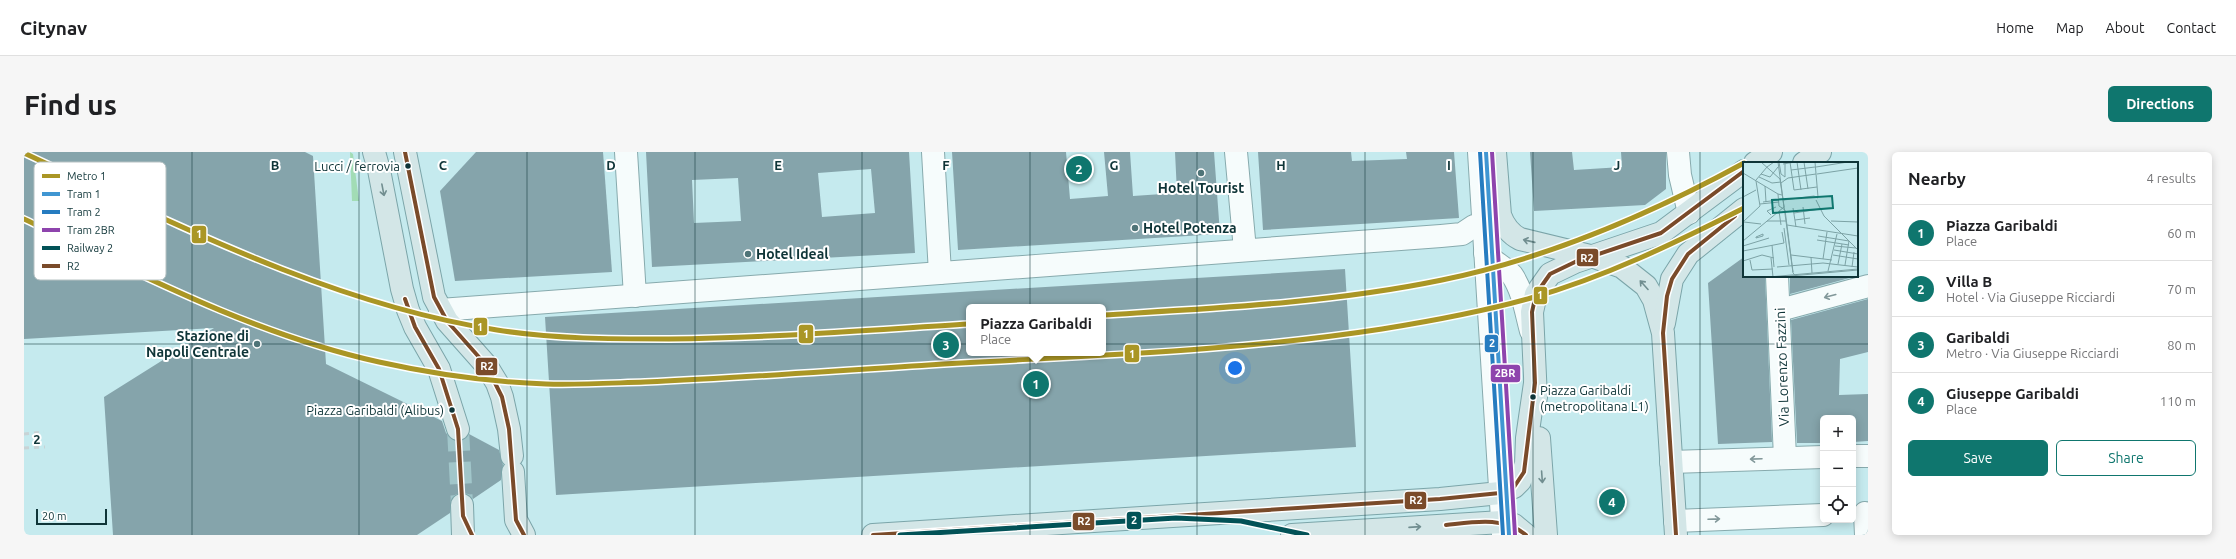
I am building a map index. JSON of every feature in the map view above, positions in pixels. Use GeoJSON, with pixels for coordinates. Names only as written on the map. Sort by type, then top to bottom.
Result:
{"type":"FeatureCollection","features":[{"type":"Feature","properties":{"kind":"main road"},"geometry":{"type":"LineString","coordinates":[[374,152],[379,170],[402,289],[415,327],[439,369],[458,429]]}},
{"type":"Feature","properties":{"kind":"main road"},"geometry":{"type":"LineString","coordinates":[[1495,152],[1500,215],[1503,223],[1513,236],[1520,240],[1594,256],[1622,267],[1646,286],[1654,300],[1663,333],[1676,528]]}},
{"type":"Feature","properties":{"kind":"main road"},"geometry":{"type":"LineString","coordinates":[[1756,162],[1771,152]]}},
{"type":"Feature","properties":{"kind":"main road"},"geometry":{"type":"LineString","coordinates":[[1805,162],[1820,152]]}},
{"type":"Feature","properties":{"kind":"main road"},"geometry":{"type":"LineString","coordinates":[[408,153],[431,285],[440,310],[486,365],[502,397],[509,428],[516,520],[524,535]]}},
{"type":"Feature","properties":{"kind":"main road"},"geometry":{"type":"LineString","coordinates":[[1546,535],[1532,336],[1534,302],[1542,283],[1550,274],[1560,268],[1661,234],[1743,172]]}},
{"type":"Feature","properties":{"kind":"main road"},"geometry":{"type":"LineString","coordinates":[[1663,333],[1672,279],[1688,254],[1743,210]]}},
{"type":"Feature","properties":{"kind":"main road"},"geometry":{"type":"LineString","coordinates":[[873,535],[1500,494],[1514,486],[1524,472],[1535,383]]}},
{"type":"Feature","properties":{"kind":"main road"},"geometry":{"type":"LineString","coordinates":[[463,519],[472,535]]}},
{"type":"Feature","properties":{"kind":"main road"},"geometry":{"type":"LineString","coordinates":[[1292,535],[1502,529],[1514,525],[1526,535]]}},
{"type":"Feature","properties":{"kind":"street"},"geometry":{"type":"LineString","coordinates":[[626,152],[635,296]]}},
{"type":"Feature","properties":{"kind":"street"},"geometry":{"type":"LineString","coordinates":[[933,152],[940,273]]}},
{"type":"Feature","properties":{"kind":"street"},"geometry":{"type":"LineString","coordinates":[[1236,152],[1245,250]]}},
{"type":"Feature","properties":{"kind":"street"},"geometry":{"type":"LineString","coordinates":[[1678,152],[1682,185],[1689,213]]}},
{"type":"Feature","properties":{"kind":"street"},"geometry":{"type":"LineString","coordinates":[[1480,162],[1500,215]]}},
{"type":"Feature","properties":{"kind":"street"},"geometry":{"type":"LineString","coordinates":[[1480,162],[1502,529]]}},
{"type":"Feature","properties":{"kind":"street"},"geometry":{"type":"LineString","coordinates":[[440,310],[1462,234],[1474,226]]}},
{"type":"Feature","properties":{"kind":"street"},"geometry":{"type":"LineString","coordinates":[[1485,253],[1492,262],[1511,274],[1520,290],[1532,336]]}},
{"type":"Feature","properties":{"kind":"street","name":"Via Lorenzo Fazzini"},"geometry":{"type":"LineString","coordinates":[[1777,277],[1780,310],[1785,458]]}},
{"type":"Feature","properties":{"kind":"street"},"geometry":{"type":"LineString","coordinates":[[1780,310],[1868,286]]}},
{"type":"Feature","properties":{"kind":"street"},"geometry":{"type":"LineString","coordinates":[[1856,456],[1868,456]]}},
{"type":"Feature","properties":{"kind":"street"},"geometry":{"type":"LineString","coordinates":[[1672,462],[1820,457]]}},
{"type":"Feature","properties":{"kind":"street"},"geometry":{"type":"LineString","coordinates":[[1862,513],[1866,535]]}},
{"type":"Feature","properties":{"kind":"street"},"geometry":{"type":"LineString","coordinates":[[1676,528],[1785,526],[1820,516]]}},
{"type":"Feature","properties":{"kind":"green space"},"geometry":{"type":"Polygon","coordinates":[[[350,152],[353,154],[359,201],[352,201],[350,152]]]}},
{"type":"Feature","properties":{"kind":"building","name":"Stazione di Napoli Centrale"},"geometry":{"type":"Polygon","coordinates":[[[24,152],[305,152],[313,156],[326,364],[442,421],[446,433],[455,441],[462,441],[469,434],[499,450],[503,465],[501,480],[473,499],[468,494],[461,493],[455,495],[451,499],[450,513],[417,535],[113,535],[104,397],[214,328],[24,339],[24,152]]]}},
{"type":"Feature","properties":{"kind":"building"},"geometry":{"type":"Polygon","coordinates":[[[476,152],[603,152],[612,272],[455,281],[440,191],[476,152]]]}},
{"type":"Feature","properties":{"kind":"building"},"geometry":{"type":"Polygon","coordinates":[[[646,152],[909,152],[915,253],[652,267],[646,152]],[[871,169],[818,173],[822,217],[875,213],[871,169]],[[738,178],[692,180],[694,223],[741,221],[738,178]]]}},
{"type":"Feature","properties":{"kind":"building"},"geometry":{"type":"Polygon","coordinates":[[[952,152],[1066,152],[1070,199],[1108,196],[1104,152],[1130,152],[1133,196],[1177,193],[1175,152],[1214,152],[1220,234],[958,250],[952,152]]]}},
{"type":"Feature","properties":{"kind":"building"},"geometry":{"type":"Polygon","coordinates":[[[1258,152],[1351,152],[1352,161],[1407,159],[1406,152],[1454,152],[1459,218],[1263,230],[1258,152]]]}},
{"type":"Feature","properties":{"kind":"building"},"geometry":{"type":"Polygon","coordinates":[[[1530,152],[1572,152],[1574,170],[1622,167],[1621,152],[1666,152],[1666,189],[1645,205],[1534,211],[1530,152]]]}},
{"type":"Feature","properties":{"kind":"building"},"geometry":{"type":"Polygon","coordinates":[[[1743,258],[1743,277],[1765,277],[1772,442],[1718,444],[1708,283],[1743,258]]]}},
{"type":"Feature","properties":{"kind":"building"},"geometry":{"type":"Polygon","coordinates":[[[1345,269],[1356,447],[556,495],[545,317],[1345,269]]]}},
{"type":"Feature","properties":{"kind":"building"},"geometry":{"type":"Polygon","coordinates":[[[1790,277],[1853,277],[1790,294],[1790,277]]]}},
{"type":"Feature","properties":{"kind":"building"},"geometry":{"type":"Polygon","coordinates":[[[1868,299],[1868,352],[1840,359],[1839,395],[1868,394],[1868,441],[1856,442],[1856,415],[1820,415],[1820,443],[1797,443],[1791,320],[1868,299]]]}},
{"type":"Feature","properties":{"kind":"tunnel"},"geometry":{"type":"LineString","coordinates":[[458,429],[462,505]]}},
{"type":"Feature","properties":{"kind":"railway"},"geometry":{"type":"LineString","coordinates":[[24,434],[44,432]]}},
{"type":"Feature","properties":{"kind":"railway"},"geometry":{"type":"LineString","coordinates":[[24,448],[45,447]]}},
{"type":"Feature","properties":{"kind":"metro line","name":"1"},"geometry":{"type":"LineString","coordinates":[[24,153],[43,162]]}},
{"type":"Feature","properties":{"kind":"metro line","name":"1"},"geometry":{"type":"LineString","coordinates":[[1106,315],[1274,304],[1400,288],[1482,271],[1521,260],[1598,233],[1672,200],[1743,164]]}},
{"type":"Feature","properties":{"kind":"metro line","name":"1"},"geometry":{"type":"LineString","coordinates":[[1106,355],[1265,344],[1382,329],[1476,312],[1559,290],[1613,270],[1692,234],[1743,208]]}},
{"type":"Feature","properties":{"kind":"metro line","name":"1"},"geometry":{"type":"LineString","coordinates":[[24,219],[34,224]]}},
{"type":"Feature","properties":{"kind":"metro line","name":"1"},"geometry":{"type":"LineString","coordinates":[[166,219],[255,258],[314,281],[374,301],[435,318],[518,333],[605,339],[669,339],[782,335],[966,324]]}},
{"type":"Feature","properties":{"kind":"metro line","name":"1"},"geometry":{"type":"LineString","coordinates":[[152,280],[197,301],[242,319],[287,336],[332,350],[379,362],[441,374],[525,383],[571,384],[712,379],[1094,356]]}},
{"type":"Feature","properties":{"kind":"tram line","name":"2"},"geometry":{"type":"LineString","coordinates":[[1480,152],[1503,535]]}},
{"type":"Feature","properties":{"kind":"tram line","name":"1"},"geometry":{"type":"LineString","coordinates":[[1486,152],[1509,535]]}},
{"type":"Feature","properties":{"kind":"tram line","name":"2BR"},"geometry":{"type":"LineString","coordinates":[[1492,152],[1515,535]]}},
{"type":"Feature","properties":{"kind":"rail line","name":"2"},"geometry":{"type":"LineString","coordinates":[[900,535],[1176,518],[1241,521],[1307,535]]}},
{"type":"Feature","properties":{"kind":"transit line","name":"R2"},"geometry":{"type":"LineString","coordinates":[[405,152],[434,297],[447,321],[486,365],[502,397],[509,429],[516,520],[524,535]]}},
{"type":"Feature","properties":{"kind":"transit line","name":"R2"},"geometry":{"type":"LineString","coordinates":[[873,535],[1440,499],[1500,493],[1514,487],[1524,472],[1535,383],[1532,312],[1536,294],[1550,274],[1575,262],[1661,233],[1743,172]]}},
{"type":"Feature","properties":{"kind":"transit line","name":"R2"},"geometry":{"type":"LineString","coordinates":[[1676,535],[1663,333],[1667,296],[1672,279],[1688,254],[1735,216]]}},
{"type":"Feature","properties":{"kind":"transit line","name":"R2"},"geometry":{"type":"LineString","coordinates":[[405,299],[415,327],[439,369],[458,429],[463,516],[472,535]]}},
{"type":"Feature","properties":{"kind":"transit line","name":"R2"},"geometry":{"type":"LineString","coordinates":[[1446,525],[1478,522],[1498,523],[1508,525],[1526,535]]}},
{"type":"Feature","properties":{"kind":"place","name":"Lucci / ferrovia"},"geometry":{"type":"Point","coordinates":[408,166]}},
{"type":"Feature","properties":{"kind":"place","name":"Villa B"},"geometry":{"type":"Point","coordinates":[1079,169]}},
{"type":"Feature","properties":{"kind":"place","name":"Hotel Tourist"},"geometry":{"type":"Point","coordinates":[1201,173]}},
{"type":"Feature","properties":{"kind":"place","name":"Hotel Potenza"},"geometry":{"type":"Point","coordinates":[1135,228]}},
{"type":"Feature","properties":{"kind":"place","name":"Hotel Ideal"},"geometry":{"type":"Point","coordinates":[748,254]}},
{"type":"Feature","properties":{"kind":"place","name":"Stazione di Napoli Centrale"},"geometry":{"type":"Point","coordinates":[257,344]}},
{"type":"Feature","properties":{"kind":"place","name":"Garibaldi"},"geometry":{"type":"Point","coordinates":[946,345]}},
{"type":"Feature","properties":{"kind":"place","name":"Piazza Garibaldi"},"geometry":{"type":"Point","coordinates":[1036,384]}},
{"type":"Feature","properties":{"kind":"place","name":"Piazza Garibaldi (metropolitana L1)"},"geometry":{"type":"Point","coordinates":[1533,397]}},
{"type":"Feature","properties":{"kind":"place","name":"Piazza Garibaldi (Alibus)"},"geometry":{"type":"Point","coordinates":[452,410]}},
{"type":"Feature","properties":{"kind":"place","name":"Giuseppe Garibaldi"},"geometry":{"type":"Point","coordinates":[1612,502]}}]}
